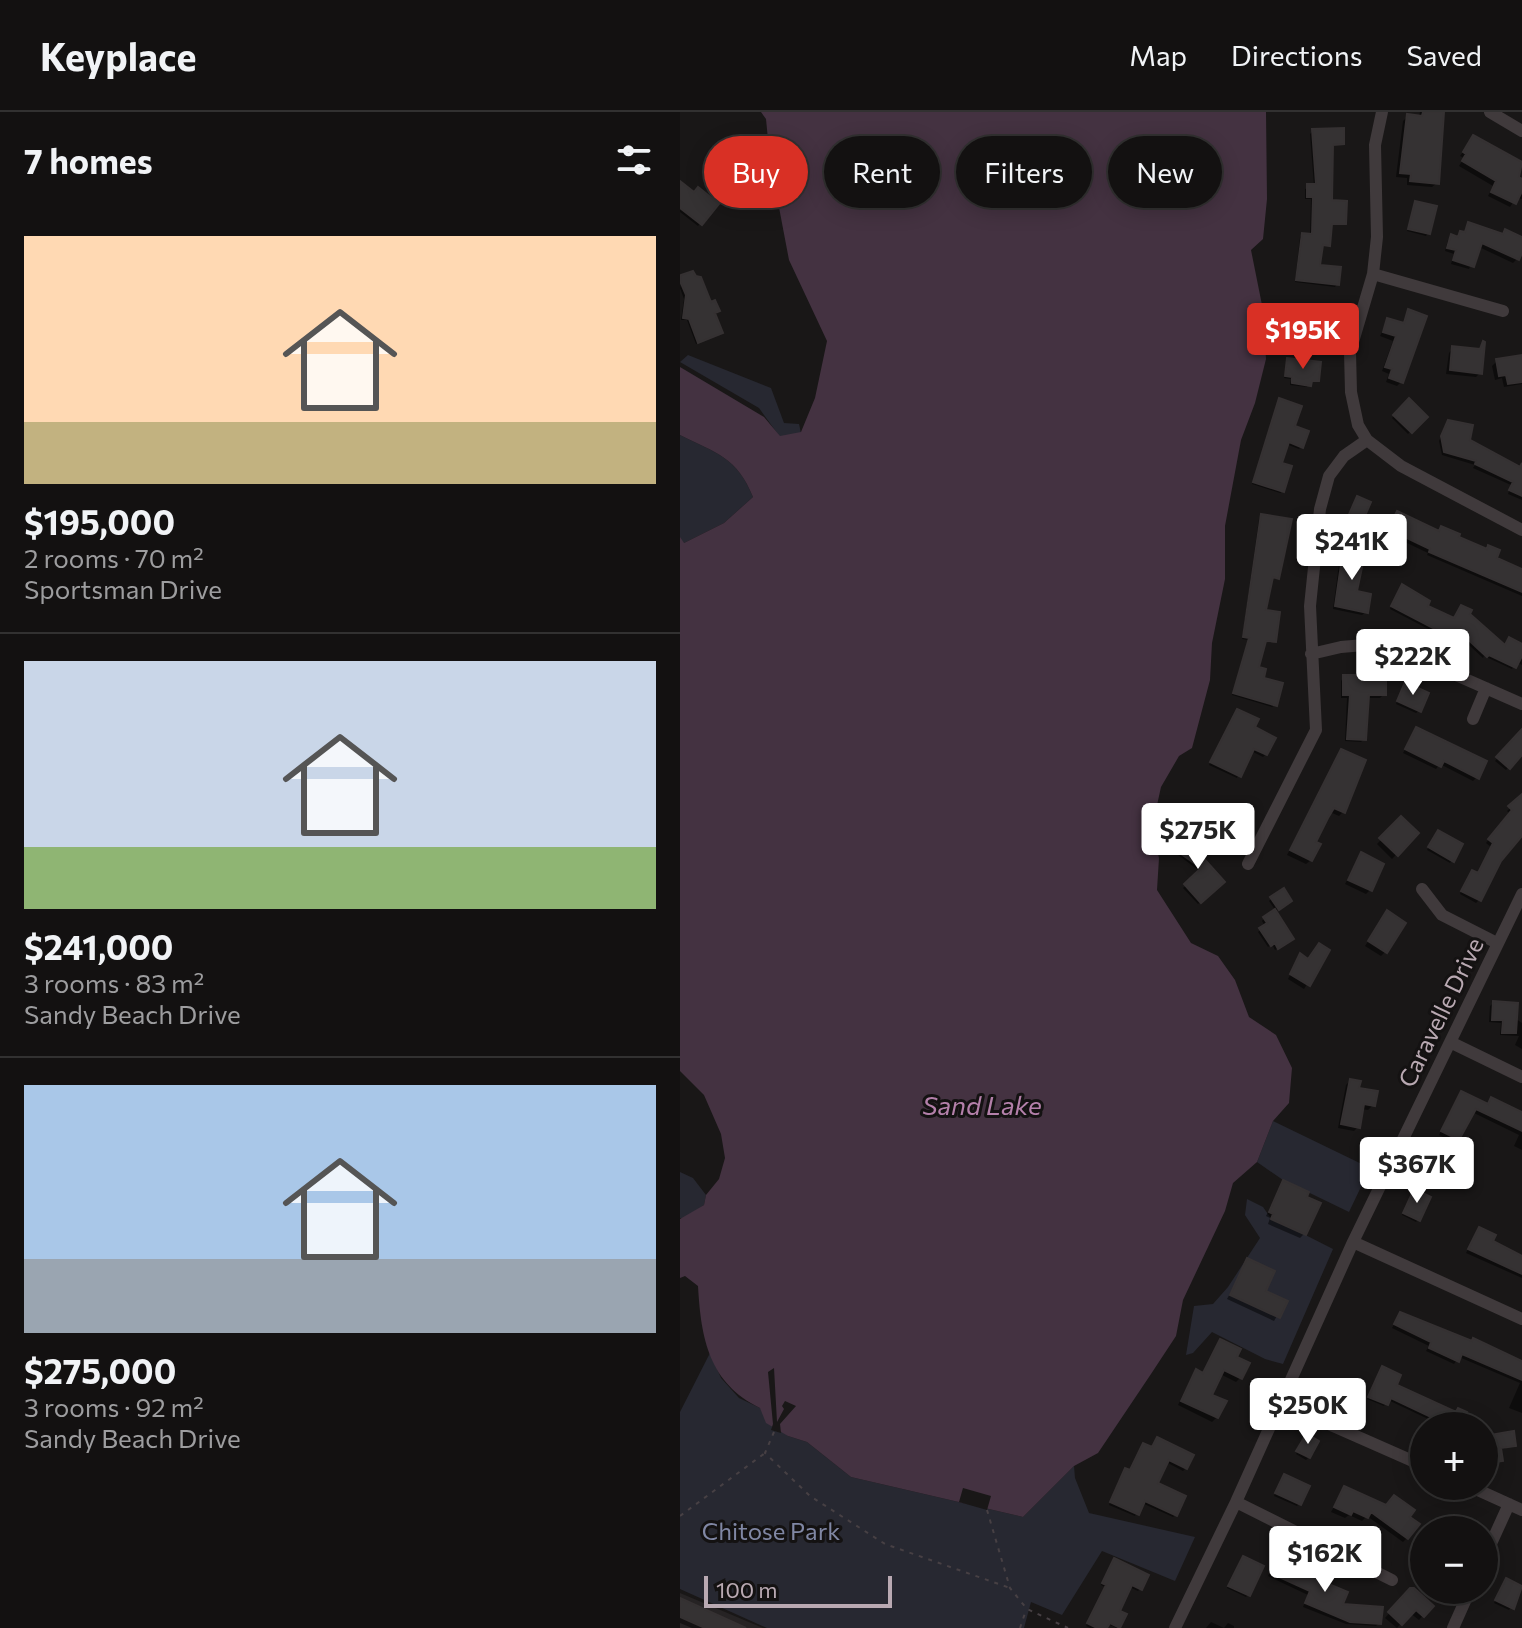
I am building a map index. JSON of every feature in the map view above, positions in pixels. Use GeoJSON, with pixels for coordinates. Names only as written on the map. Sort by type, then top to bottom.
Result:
{"type":"FeatureCollection","features":[{"type":"Feature","properties":{"kind":"street"},"geometry":{"type":"LineString","coordinates":[[1382,112],[1375,145],[1377,237],[1373,274],[1350,352],[1349,375],[1358,425],[1367,440],[1401,466],[1522,530]]}},
{"type":"Feature","properties":{"kind":"street"},"geometry":{"type":"LineString","coordinates":[[1490,112],[1522,131]]}},
{"type":"Feature","properties":{"kind":"street"},"geometry":{"type":"LineString","coordinates":[[1373,274],[1503,311]]}},
{"type":"Feature","properties":{"kind":"street"},"geometry":{"type":"LineString","coordinates":[[1248,864],[1316,730],[1310,606],[1320,509],[1329,476],[1344,456],[1367,440]]}},
{"type":"Feature","properties":{"kind":"street"},"geometry":{"type":"LineString","coordinates":[[1311,654],[1376,644],[1395,649],[1522,704]]}},
{"type":"Feature","properties":{"kind":"street"},"geometry":{"type":"LineString","coordinates":[[1473,719],[1486,688]]}},
{"type":"Feature","properties":{"kind":"street"},"geometry":{"type":"LineString","coordinates":[[1422,889],[1442,915],[1497,943]]}},
{"type":"Feature","properties":{"kind":"street","name":"Caravelle Drive"},"geometry":{"type":"LineString","coordinates":[[1175,1628],[1236,1502],[1353,1242],[1522,894]]}},
{"type":"Feature","properties":{"kind":"street"},"geometry":{"type":"LineString","coordinates":[[1450,1042],[1522,1077]]}},
{"type":"Feature","properties":{"kind":"street"},"geometry":{"type":"LineString","coordinates":[[1353,1242],[1522,1319]]}},
{"type":"Feature","properties":{"kind":"street"},"geometry":{"type":"LineString","coordinates":[[1281,1403],[1410,1460]]}},
{"type":"Feature","properties":{"kind":"street"},"geometry":{"type":"LineString","coordinates":[[1498,1499],[1522,1510]]}},
{"type":"Feature","properties":{"kind":"street"},"geometry":{"type":"LineString","coordinates":[[1236,1502],[1392,1580]]}},
{"type":"Feature","properties":{"kind":"street"},"geometry":{"type":"LineString","coordinates":[[1498,1528],[1509,1504]]}},
{"type":"Feature","properties":{"kind":"street"},"geometry":{"type":"LineString","coordinates":[[1453,1628],[1464,1604]]}},
{"type":"Feature","properties":{"kind":"path"},"geometry":{"type":"LineString","coordinates":[[680,1516],[765,1453],[774,1432]]}},
{"type":"Feature","properties":{"kind":"path"},"geometry":{"type":"LineString","coordinates":[[765,1453],[810,1496],[885,1544],[1010,1588]]}},
{"type":"Feature","properties":{"kind":"path"},"geometry":{"type":"LineString","coordinates":[[987,1510],[1010,1588],[1027,1609],[1068,1628]]}},
{"type":"Feature","properties":{"kind":"path"},"geometry":{"type":"LineString","coordinates":[[1020,1628],[1027,1609]]}},
{"type":"Feature","properties":{"kind":"shaded area"},"geometry":{"type":"Polygon","coordinates":[[[680,1593],[763,1628],[680,1628],[680,1593]]]}},
{"type":"Feature","properties":{"kind":"green space"},"geometry":{"type":"Polygon","coordinates":[[[688,355],[771,388],[784,423],[799,424],[801,433],[780,437],[759,408],[680,362],[688,355]]]}},
{"type":"Feature","properties":{"kind":"green space"},"geometry":{"type":"Polygon","coordinates":[[[680,435],[724,458],[740,473],[753,497],[724,523],[684,543],[680,549],[680,435]]]}},
{"type":"Feature","properties":{"kind":"green space"},"geometry":{"type":"Polygon","coordinates":[[[1273,1121],[1370,1168],[1349,1212],[1283,1180],[1257,1162],[1273,1121]]]}},
{"type":"Feature","properties":{"kind":"green space"},"geometry":{"type":"Polygon","coordinates":[[[680,1172],[693,1178],[706,1195],[704,1205],[684,1218],[680,1218],[680,1172]]]}},
{"type":"Feature","properties":{"kind":"green space"},"geometry":{"type":"Polygon","coordinates":[[[1247,1199],[1263,1207],[1270,1217],[1333,1249],[1283,1364],[1265,1359],[1212,1332],[1193,1353],[1186,1355],[1194,1306],[1213,1304],[1260,1238],[1245,1215],[1247,1199]]]}},
{"type":"Feature","properties":{"kind":"green space","name":"Chitose Park"},"geometry":{"type":"Polygon","coordinates":[[[710,1353],[721,1378],[739,1398],[760,1408],[788,1436],[807,1442],[851,1477],[1023,1517],[1074,1466],[1075,1478],[1089,1513],[1195,1537],[1175,1581],[1102,1551],[1062,1615],[1031,1602],[1024,1628],[767,1628],[680,1589],[680,1412],[710,1353]]]}},
{"type":"Feature","properties":{"kind":"water","name":"Sand Lake"},"geometry":{"type":"Polygon","coordinates":[[[761,112],[1266,112],[1267,199],[1263,239],[1251,250],[1263,310],[1266,359],[1255,403],[1241,440],[1225,526],[1225,579],[1212,643],[1210,680],[1192,748],[1179,756],[1161,787],[1152,828],[1159,858],[1157,890],[1191,943],[1218,956],[1235,980],[1249,1017],[1276,1035],[1292,1068],[1289,1103],[1273,1121],[1257,1162],[1233,1183],[1225,1211],[1183,1300],[1176,1336],[1098,1453],[1074,1466],[1023,1517],[851,1477],[807,1442],[788,1436],[766,1423],[760,1408],[729,1386],[719,1372],[705,1341],[698,1286],[685,1276],[680,1278],[680,1219],[704,1205],[706,1195],[719,1179],[725,1158],[721,1134],[704,1095],[680,1071],[680,537],[684,543],[724,523],[753,497],[740,473],[724,458],[680,435],[680,367],[764,417],[780,436],[801,432],[815,398],[827,341],[789,260],[779,208],[808,208],[808,136],[768,136],[766,119],[761,112]]]}},
{"type":"Feature","properties":{"kind":"pier"},"geometry":{"type":"Polygon","coordinates":[[[774,1368],[777,1422],[785,1401],[796,1406],[780,1424],[781,1433],[771,1430],[768,1372],[774,1368]]]}},
{"type":"Feature","properties":{"kind":"pier"},"geometry":{"type":"Polygon","coordinates":[[[963,1488],[991,1496],[987,1510],[959,1502],[963,1488]]]}},
{"type":"Feature","properties":{"kind":"building"},"geometry":{"type":"Polygon","coordinates":[[[1423,112],[1444,112],[1439,184],[1410,181],[1411,174],[1400,173],[1407,114],[1422,116],[1423,112]]]}},
{"type":"Feature","properties":{"kind":"building"},"geometry":{"type":"Polygon","coordinates":[[[1344,128],[1344,144],[1333,145],[1332,200],[1347,201],[1346,224],[1332,224],[1330,246],[1323,245],[1320,265],[1341,267],[1339,285],[1296,280],[1302,233],[1312,234],[1313,197],[1307,197],[1307,184],[1316,184],[1312,129],[1344,128]]]}},
{"type":"Feature","properties":{"kind":"building"},"geometry":{"type":"Polygon","coordinates":[[[1473,135],[1522,162],[1519,177],[1522,179],[1522,191],[1516,204],[1491,192],[1496,181],[1462,161],[1466,154],[1463,152],[1473,135]]]}},
{"type":"Feature","properties":{"kind":"building"},"geometry":{"type":"Polygon","coordinates":[[[680,181],[694,192],[698,187],[704,192],[704,208],[716,208],[702,225],[680,208],[680,181]]]}},
{"type":"Feature","properties":{"kind":"building"},"geometry":{"type":"Polygon","coordinates":[[[1415,201],[1437,206],[1430,234],[1408,229],[1415,201]]]}},
{"type":"Feature","properties":{"kind":"building"},"geometry":{"type":"Polygon","coordinates":[[[1468,222],[1503,234],[1505,229],[1522,237],[1519,260],[1482,243],[1474,267],[1453,260],[1456,250],[1447,248],[1451,234],[1458,237],[1460,231],[1465,232],[1468,222]]]}},
{"type":"Feature","properties":{"kind":"building"},"geometry":{"type":"Polygon","coordinates":[[[693,271],[701,277],[711,302],[715,300],[720,311],[715,313],[723,333],[698,343],[689,319],[683,318],[686,295],[680,281],[681,275],[693,271]]]}},
{"type":"Feature","properties":{"kind":"building"},"geometry":{"type":"Polygon","coordinates":[[[1408,309],[1427,316],[1403,383],[1389,378],[1392,369],[1385,367],[1396,336],[1383,332],[1387,318],[1404,323],[1408,309]]]}},
{"type":"Feature","properties":{"kind":"building"},"geometry":{"type":"Polygon","coordinates":[[[1483,341],[1482,374],[1450,370],[1452,346],[1480,349],[1483,341]]]}},
{"type":"Feature","properties":{"kind":"building"},"geometry":{"type":"Polygon","coordinates":[[[1522,355],[1522,382],[1508,384],[1506,375],[1499,376],[1496,359],[1522,355]]]}},
{"type":"Feature","properties":{"kind":"building"},"geometry":{"type":"Polygon","coordinates":[[[1287,358],[1321,362],[1319,381],[1312,381],[1311,386],[1292,383],[1292,377],[1285,376],[1287,358]]]}},
{"type":"Feature","properties":{"kind":"building"},"geometry":{"type":"Polygon","coordinates":[[[1279,398],[1302,406],[1295,426],[1309,431],[1303,448],[1289,442],[1282,463],[1292,466],[1284,492],[1253,482],[1279,398]]]}},
{"type":"Feature","properties":{"kind":"building"},"geometry":{"type":"Polygon","coordinates":[[[1409,398],[1428,417],[1412,433],[1393,415],[1409,398]]]}},
{"type":"Feature","properties":{"kind":"building"},"geometry":{"type":"Polygon","coordinates":[[[1448,420],[1473,425],[1470,440],[1520,467],[1522,463],[1522,496],[1509,490],[1513,482],[1475,464],[1476,461],[1444,452],[1441,436],[1448,420]]]}},
{"type":"Feature","properties":{"kind":"building"},"geometry":{"type":"Polygon","coordinates":[[[1357,496],[1371,502],[1361,525],[1347,519],[1357,496]]]}},
{"type":"Feature","properties":{"kind":"building"},"geometry":{"type":"Polygon","coordinates":[[[1397,511],[1439,531],[1441,526],[1487,549],[1488,545],[1500,550],[1497,558],[1522,569],[1522,592],[1429,552],[1430,549],[1388,529],[1397,511]]]}},
{"type":"Feature","properties":{"kind":"building"},"geometry":{"type":"Polygon","coordinates":[[[1261,514],[1292,519],[1279,579],[1273,577],[1266,610],[1280,612],[1276,642],[1266,641],[1259,667],[1266,669],[1264,678],[1283,683],[1277,706],[1233,693],[1249,638],[1243,637],[1261,514]]]}},
{"type":"Feature","properties":{"kind":"building"},"geometry":{"type":"Polygon","coordinates":[[[1344,544],[1361,547],[1359,557],[1364,558],[1357,591],[1371,594],[1368,613],[1335,606],[1344,544]]]}},
{"type":"Feature","properties":{"kind":"building"},"geometry":{"type":"Polygon","coordinates":[[[1402,584],[1430,601],[1428,606],[1454,618],[1461,605],[1472,610],[1470,614],[1505,645],[1509,637],[1522,644],[1522,656],[1516,668],[1489,655],[1487,657],[1461,633],[1458,641],[1391,606],[1402,584]]]}},
{"type":"Feature","properties":{"kind":"building"},"geometry":{"type":"Polygon","coordinates":[[[1343,675],[1386,675],[1386,695],[1369,695],[1366,740],[1347,739],[1350,695],[1343,695],[1343,675]]]}},
{"type":"Feature","properties":{"kind":"building"},"geometry":{"type":"Polygon","coordinates":[[[1405,682],[1429,693],[1421,712],[1397,701],[1405,682]]]}},
{"type":"Feature","properties":{"kind":"building"},"geometry":{"type":"Polygon","coordinates":[[[1237,709],[1259,719],[1255,727],[1276,738],[1267,755],[1254,749],[1241,777],[1210,762],[1237,709]]]}},
{"type":"Feature","properties":{"kind":"building"},"geometry":{"type":"Polygon","coordinates":[[[1416,727],[1487,761],[1479,779],[1444,761],[1441,767],[1405,749],[1416,727]]]}},
{"type":"Feature","properties":{"kind":"building"},"geometry":{"type":"Polygon","coordinates":[[[1522,729],[1522,755],[1510,769],[1496,757],[1522,729]]]}},
{"type":"Feature","properties":{"kind":"building"},"geometry":{"type":"Polygon","coordinates":[[[1341,749],[1366,760],[1345,813],[1334,808],[1316,842],[1321,844],[1312,861],[1290,850],[1341,749]]]}},
{"type":"Feature","properties":{"kind":"building"},"geometry":{"type":"Polygon","coordinates":[[[1522,794],[1522,836],[1501,861],[1481,901],[1461,891],[1472,870],[1478,873],[1493,843],[1488,839],[1512,810],[1508,806],[1522,794]]]}},
{"type":"Feature","properties":{"kind":"building"},"geometry":{"type":"Polygon","coordinates":[[[1401,816],[1419,833],[1398,856],[1379,838],[1401,816]]]}},
{"type":"Feature","properties":{"kind":"building"},"geometry":{"type":"Polygon","coordinates":[[[1209,823],[1228,828],[1224,845],[1205,841],[1209,823]]]}},
{"type":"Feature","properties":{"kind":"building"},"geometry":{"type":"Polygon","coordinates":[[[1438,830],[1463,844],[1454,862],[1428,847],[1438,830]]]}},
{"type":"Feature","properties":{"kind":"building"},"geometry":{"type":"Polygon","coordinates":[[[1180,832],[1225,882],[1201,903],[1184,884],[1201,868],[1170,846],[1180,832]]]}},
{"type":"Feature","properties":{"kind":"building"},"geometry":{"type":"Polygon","coordinates":[[[1361,852],[1384,864],[1372,891],[1348,880],[1361,852]]]}},
{"type":"Feature","properties":{"kind":"building"},"geometry":{"type":"Polygon","coordinates":[[[1284,888],[1292,901],[1279,910],[1270,897],[1284,888]]]}},
{"type":"Feature","properties":{"kind":"building"},"geometry":{"type":"Polygon","coordinates":[[[1275,909],[1294,939],[1278,949],[1275,943],[1271,946],[1259,928],[1267,923],[1263,917],[1275,909]]]}},
{"type":"Feature","properties":{"kind":"building"},"geometry":{"type":"Polygon","coordinates":[[[1387,910],[1406,923],[1387,953],[1368,941],[1387,910]]]}},
{"type":"Feature","properties":{"kind":"building"},"geometry":{"type":"Polygon","coordinates":[[[1319,943],[1330,950],[1310,986],[1290,974],[1300,953],[1308,959],[1319,943]]]}},
{"type":"Feature","properties":{"kind":"building"},"geometry":{"type":"Polygon","coordinates":[[[1493,1001],[1518,1003],[1516,1033],[1502,1033],[1503,1020],[1492,1020],[1493,1001]]]}},
{"type":"Feature","properties":{"kind":"building"},"geometry":{"type":"Polygon","coordinates":[[[1350,1079],[1361,1081],[1359,1088],[1378,1091],[1375,1106],[1364,1104],[1360,1128],[1341,1124],[1350,1079]]]}},
{"type":"Feature","properties":{"kind":"building"},"geometry":{"type":"Polygon","coordinates":[[[1461,1091],[1488,1104],[1491,1097],[1522,1112],[1522,1131],[1476,1109],[1459,1140],[1441,1131],[1461,1091]]]}},
{"type":"Feature","properties":{"kind":"building"},"geometry":{"type":"Polygon","coordinates":[[[1283,1180],[1309,1192],[1307,1197],[1321,1203],[1306,1235],[1271,1219],[1273,1214],[1269,1212],[1283,1180]]]}},
{"type":"Feature","properties":{"kind":"building"},"geometry":{"type":"Polygon","coordinates":[[[1414,1189],[1431,1197],[1420,1221],[1403,1213],[1414,1189]]]}},
{"type":"Feature","properties":{"kind":"building"},"geometry":{"type":"Polygon","coordinates":[[[1479,1227],[1496,1235],[1493,1241],[1522,1256],[1522,1274],[1468,1249],[1479,1227]]]}},
{"type":"Feature","properties":{"kind":"building"},"geometry":{"type":"Polygon","coordinates":[[[1247,1258],[1275,1271],[1266,1291],[1288,1301],[1280,1318],[1230,1295],[1247,1258]]]}},
{"type":"Feature","properties":{"kind":"building"},"geometry":{"type":"Polygon","coordinates":[[[1400,1312],[1472,1341],[1473,1338],[1522,1361],[1522,1380],[1462,1354],[1459,1362],[1429,1348],[1431,1342],[1394,1324],[1400,1312]]]}},
{"type":"Feature","properties":{"kind":"building"},"geometry":{"type":"Polygon","coordinates":[[[1220,1339],[1241,1349],[1237,1357],[1250,1363],[1242,1379],[1224,1370],[1212,1395],[1227,1401],[1218,1418],[1181,1401],[1196,1369],[1203,1373],[1220,1339]]]}},
{"type":"Feature","properties":{"kind":"building"},"geometry":{"type":"Polygon","coordinates":[[[1382,1366],[1401,1375],[1397,1385],[1456,1412],[1420,1412],[1391,1398],[1388,1405],[1368,1397],[1382,1366]]]}},
{"type":"Feature","properties":{"kind":"building"},"geometry":{"type":"Polygon","coordinates":[[[1514,1431],[1516,1446],[1501,1448],[1503,1461],[1498,1462],[1498,1434],[1514,1431]]]}},
{"type":"Feature","properties":{"kind":"building"},"geometry":{"type":"Polygon","coordinates":[[[1305,1436],[1319,1441],[1310,1458],[1296,1451],[1305,1436]]]}},
{"type":"Feature","properties":{"kind":"building"},"geometry":{"type":"Polygon","coordinates":[[[1157,1437],[1194,1455],[1187,1469],[1169,1460],[1158,1483],[1186,1496],[1177,1516],[1145,1501],[1139,1515],[1110,1502],[1125,1468],[1130,1470],[1143,1443],[1152,1447],[1157,1437]]]}},
{"type":"Feature","properties":{"kind":"building"},"geometry":{"type":"Polygon","coordinates":[[[1284,1474],[1310,1486],[1301,1505],[1275,1493],[1284,1474]]]}},
{"type":"Feature","properties":{"kind":"building"},"geometry":{"type":"Polygon","coordinates":[[[1344,1486],[1386,1505],[1394,1495],[1415,1510],[1410,1516],[1410,1536],[1408,1539],[1371,1512],[1368,1518],[1334,1507],[1344,1486]]]}},
{"type":"Feature","properties":{"kind":"building"},"geometry":{"type":"Polygon","coordinates":[[[1278,1554],[1310,1569],[1307,1575],[1348,1592],[1343,1604],[1383,1607],[1381,1624],[1350,1622],[1305,1603],[1310,1591],[1270,1573],[1278,1554]]]}},
{"type":"Feature","properties":{"kind":"building"},"geometry":{"type":"Polygon","coordinates":[[[1243,1556],[1264,1566],[1250,1596],[1228,1586],[1243,1556]]]}},
{"type":"Feature","properties":{"kind":"building"},"geometry":{"type":"Polygon","coordinates":[[[1114,1558],[1149,1575],[1142,1590],[1132,1585],[1120,1611],[1127,1614],[1120,1628],[1110,1623],[1107,1628],[1097,1628],[1087,1623],[1106,1585],[1102,1583],[1114,1558]]]}},
{"type":"Feature","properties":{"kind":"building"},"geometry":{"type":"Polygon","coordinates":[[[1506,1578],[1522,1586],[1514,1609],[1498,1601],[1506,1578]]]}},
{"type":"Feature","properties":{"kind":"building"},"geometry":{"type":"Polygon","coordinates":[[[1410,1588],[1410,1604],[1434,1606],[1424,1617],[1416,1610],[1402,1625],[1388,1612],[1410,1588]]]}},
{"type":"Feature","properties":{"kind":"building"},"geometry":{"type":"Polygon","coordinates":[[[680,1598],[746,1628],[705,1628],[680,1617],[680,1598]]]}}]}
